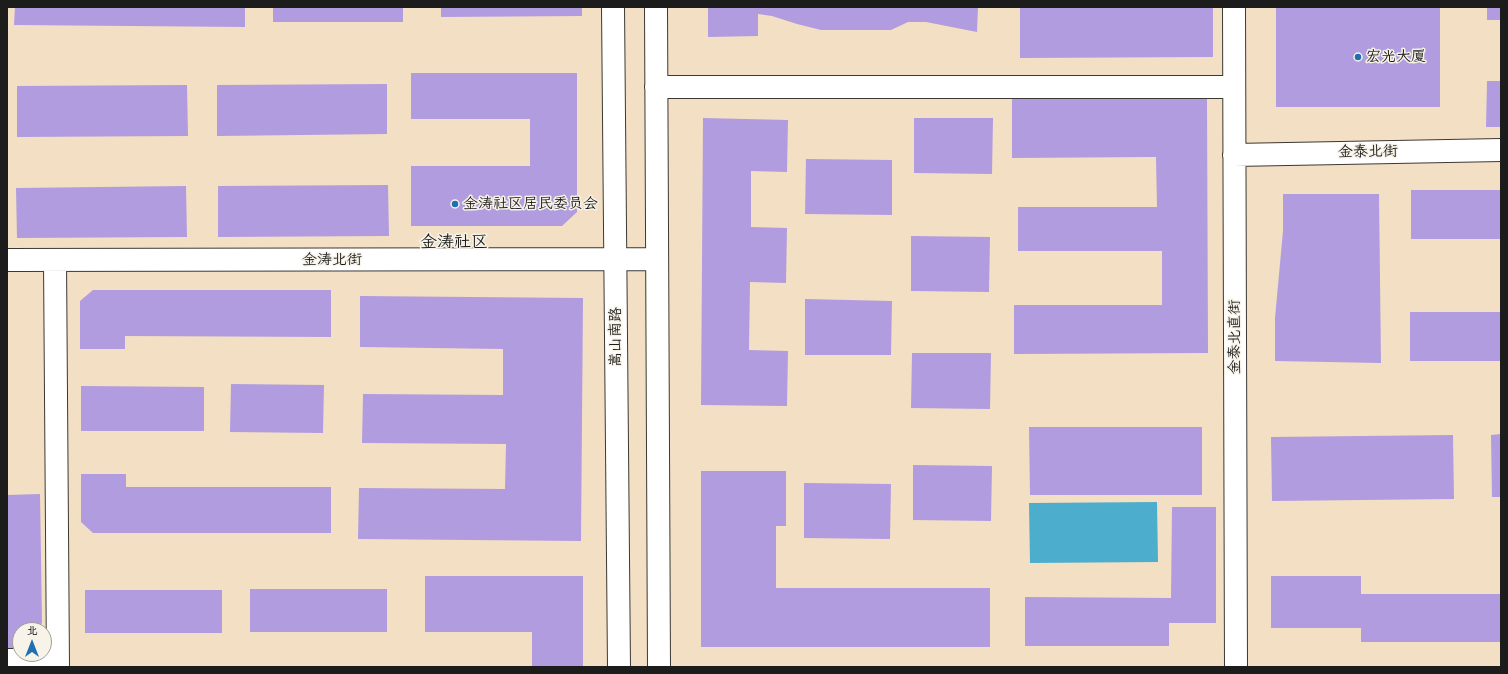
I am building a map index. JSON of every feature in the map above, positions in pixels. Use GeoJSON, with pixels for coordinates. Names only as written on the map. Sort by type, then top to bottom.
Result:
{"type":"FeatureCollection","features":[{"type":"Feature","properties":{"kind":"street","name":"嵩山南路"},"geometry":{"type":"LineString","coordinates":[[613,7],[619,667]]}},
{"type":"Feature","properties":{"kind":"street"},"geometry":{"type":"LineString","coordinates":[[656,7],[659,667]]}},
{"type":"Feature","properties":{"kind":"street","name":"金泰北直街"},"geometry":{"type":"LineString","coordinates":[[1234,7],[1236,667]]}},
{"type":"Feature","properties":{"kind":"street"},"geometry":{"type":"LineString","coordinates":[[656,87],[1234,87]]}},
{"type":"Feature","properties":{"kind":"street","name":"金泰北街"},"geometry":{"type":"LineString","coordinates":[[1234,155],[1501,150]]}},
{"type":"Feature","properties":{"kind":"street","name":"金涛北街"},"geometry":{"type":"LineString","coordinates":[[7,260],[657,260]]}},
{"type":"Feature","properties":{"kind":"street"},"geometry":{"type":"LineString","coordinates":[[7,660],[58,664],[55,260]]}},
{"type":"Feature","properties":{"kind":"water"},"geometry":{"type":"Polygon","coordinates":[[[1157,502],[1158,562],[1030,563],[1029,503],[1157,502]]]}},
{"type":"Feature","properties":{"kind":"building"},"geometry":{"type":"Polygon","coordinates":[[[15,7],[245,7],[245,27],[14,25],[15,7]]]}},
{"type":"Feature","properties":{"kind":"building"},"geometry":{"type":"Polygon","coordinates":[[[273,7],[403,7],[403,22],[273,22],[273,7]]]}},
{"type":"Feature","properties":{"kind":"building"},"geometry":{"type":"Polygon","coordinates":[[[441,7],[582,7],[582,16],[441,17],[441,7]]]}},
{"type":"Feature","properties":{"kind":"building"},"geometry":{"type":"Polygon","coordinates":[[[708,7],[978,7],[977,32],[926,22],[908,22],[891,30],[821,30],[772,16],[758,14],[758,36],[708,37],[708,7]]]}},
{"type":"Feature","properties":{"kind":"building"},"geometry":{"type":"Polygon","coordinates":[[[1213,7],[1213,57],[1020,58],[1020,8],[1213,7]]]}},
{"type":"Feature","properties":{"kind":"building","name":"宏光大厦"},"geometry":{"type":"Polygon","coordinates":[[[1276,7],[1440,7],[1440,107],[1276,107],[1276,7]]]}},
{"type":"Feature","properties":{"kind":"building"},"geometry":{"type":"Polygon","coordinates":[[[1487,7],[1501,7],[1501,20],[1487,20],[1487,7]]]}},
{"type":"Feature","properties":{"kind":"building"},"geometry":{"type":"Polygon","coordinates":[[[411,73],[577,73],[577,212],[562,226],[411,226],[411,166],[530,166],[530,119],[411,119],[411,73]]]}},
{"type":"Feature","properties":{"kind":"building"},"geometry":{"type":"Polygon","coordinates":[[[1487,81],[1501,81],[1501,127],[1486,127],[1487,81]]]}},
{"type":"Feature","properties":{"kind":"building"},"geometry":{"type":"Polygon","coordinates":[[[387,84],[387,134],[217,136],[217,85],[387,84]]]}},
{"type":"Feature","properties":{"kind":"building"},"geometry":{"type":"Polygon","coordinates":[[[187,85],[188,136],[17,137],[17,86],[187,85]]]}},
{"type":"Feature","properties":{"kind":"building"},"geometry":{"type":"Polygon","coordinates":[[[1012,99],[1207,99],[1208,353],[1014,354],[1014,305],[1162,305],[1162,251],[1018,251],[1018,207],[1157,207],[1156,157],[1012,158],[1012,99]]]}},
{"type":"Feature","properties":{"kind":"building"},"geometry":{"type":"Polygon","coordinates":[[[703,118],[788,120],[787,172],[751,171],[751,227],[787,228],[786,283],[750,282],[749,350],[788,351],[787,406],[701,405],[703,118]]]}},
{"type":"Feature","properties":{"kind":"building"},"geometry":{"type":"Polygon","coordinates":[[[914,118],[993,118],[992,174],[914,173],[914,118]]]}},
{"type":"Feature","properties":{"kind":"building"},"geometry":{"type":"Polygon","coordinates":[[[806,159],[892,160],[892,215],[805,214],[806,159]]]}},
{"type":"Feature","properties":{"kind":"building"},"geometry":{"type":"Polygon","coordinates":[[[388,185],[389,236],[218,237],[218,186],[388,185]]]}},
{"type":"Feature","properties":{"kind":"building"},"geometry":{"type":"Polygon","coordinates":[[[186,186],[187,237],[17,238],[16,188],[186,186]]]}},
{"type":"Feature","properties":{"kind":"building"},"geometry":{"type":"Polygon","coordinates":[[[1411,190],[1501,190],[1501,239],[1411,239],[1411,190]]]}},
{"type":"Feature","properties":{"kind":"building"},"geometry":{"type":"Polygon","coordinates":[[[1283,194],[1379,194],[1381,363],[1275,361],[1275,318],[1283,231],[1283,194]]]}},
{"type":"Feature","properties":{"kind":"building"},"geometry":{"type":"Polygon","coordinates":[[[911,236],[990,237],[989,292],[911,291],[911,236]]]}},
{"type":"Feature","properties":{"kind":"building"},"geometry":{"type":"Polygon","coordinates":[[[93,290],[331,290],[331,337],[125,336],[125,349],[80,349],[80,301],[93,290]]]}},
{"type":"Feature","properties":{"kind":"building"},"geometry":{"type":"Polygon","coordinates":[[[360,296],[583,298],[581,541],[358,539],[359,488],[505,489],[506,444],[362,443],[363,394],[503,395],[503,349],[360,347],[360,296]]]}},
{"type":"Feature","properties":{"kind":"building"},"geometry":{"type":"Polygon","coordinates":[[[805,299],[892,301],[891,355],[805,355],[805,299]]]}},
{"type":"Feature","properties":{"kind":"building"},"geometry":{"type":"Polygon","coordinates":[[[1410,312],[1501,312],[1501,361],[1410,361],[1410,312]]]}},
{"type":"Feature","properties":{"kind":"building"},"geometry":{"type":"Polygon","coordinates":[[[912,353],[991,353],[990,409],[911,408],[912,353]]]}},
{"type":"Feature","properties":{"kind":"building"},"geometry":{"type":"Polygon","coordinates":[[[231,384],[324,385],[323,433],[230,432],[231,384]]]}},
{"type":"Feature","properties":{"kind":"building"},"geometry":{"type":"Polygon","coordinates":[[[81,386],[204,387],[204,431],[81,431],[81,386]]]}},
{"type":"Feature","properties":{"kind":"building"},"geometry":{"type":"Polygon","coordinates":[[[1029,427],[1202,427],[1202,495],[1030,495],[1029,427]]]}},
{"type":"Feature","properties":{"kind":"building"},"geometry":{"type":"Polygon","coordinates":[[[1501,434],[1501,497],[1492,497],[1491,435],[1501,434]]]}},
{"type":"Feature","properties":{"kind":"building"},"geometry":{"type":"Polygon","coordinates":[[[1453,435],[1454,499],[1272,501],[1271,437],[1453,435]]]}},
{"type":"Feature","properties":{"kind":"building"},"geometry":{"type":"Polygon","coordinates":[[[913,465],[992,466],[991,521],[913,520],[913,465]]]}},
{"type":"Feature","properties":{"kind":"building"},"geometry":{"type":"Polygon","coordinates":[[[701,471],[786,471],[786,526],[776,526],[776,588],[990,588],[990,647],[701,647],[701,471]]]}},
{"type":"Feature","properties":{"kind":"building"},"geometry":{"type":"Polygon","coordinates":[[[81,474],[126,474],[126,487],[331,487],[331,533],[93,533],[81,522],[81,474]]]}},
{"type":"Feature","properties":{"kind":"building"},"geometry":{"type":"Polygon","coordinates":[[[804,483],[891,484],[890,539],[804,538],[804,483]]]}},
{"type":"Feature","properties":{"kind":"building"},"geometry":{"type":"Polygon","coordinates":[[[40,494],[42,622],[12,622],[12,650],[7,651],[7,495],[40,494]]]}},
{"type":"Feature","properties":{"kind":"building"},"geometry":{"type":"Polygon","coordinates":[[[1172,507],[1216,507],[1216,623],[1169,623],[1169,646],[1025,646],[1025,597],[1171,598],[1172,507]]]}},
{"type":"Feature","properties":{"kind":"building"},"geometry":{"type":"Polygon","coordinates":[[[425,576],[583,576],[583,667],[532,667],[532,632],[425,632],[425,576]]]}},
{"type":"Feature","properties":{"kind":"building"},"geometry":{"type":"Polygon","coordinates":[[[1271,576],[1361,576],[1361,594],[1501,594],[1501,642],[1361,642],[1361,628],[1271,628],[1271,576]]]}},
{"type":"Feature","properties":{"kind":"building"},"geometry":{"type":"Polygon","coordinates":[[[250,589],[387,589],[387,632],[250,632],[250,589]]]}},
{"type":"Feature","properties":{"kind":"building"},"geometry":{"type":"Polygon","coordinates":[[[85,590],[222,590],[222,633],[85,633],[85,590]]]}},
{"type":"Feature","properties":{"kind":"place","name":"宏光大厦"},"geometry":{"type":"Point","coordinates":[1358,57]}},
{"type":"Feature","properties":{"kind":"place","name":"金涛社区居民委员会"},"geometry":{"type":"Point","coordinates":[455,204]}},
{"type":"Feature","properties":{"kind":"district","name":"金涛社区"},"geometry":{"type":"Point","coordinates":[454,243]}}]}
